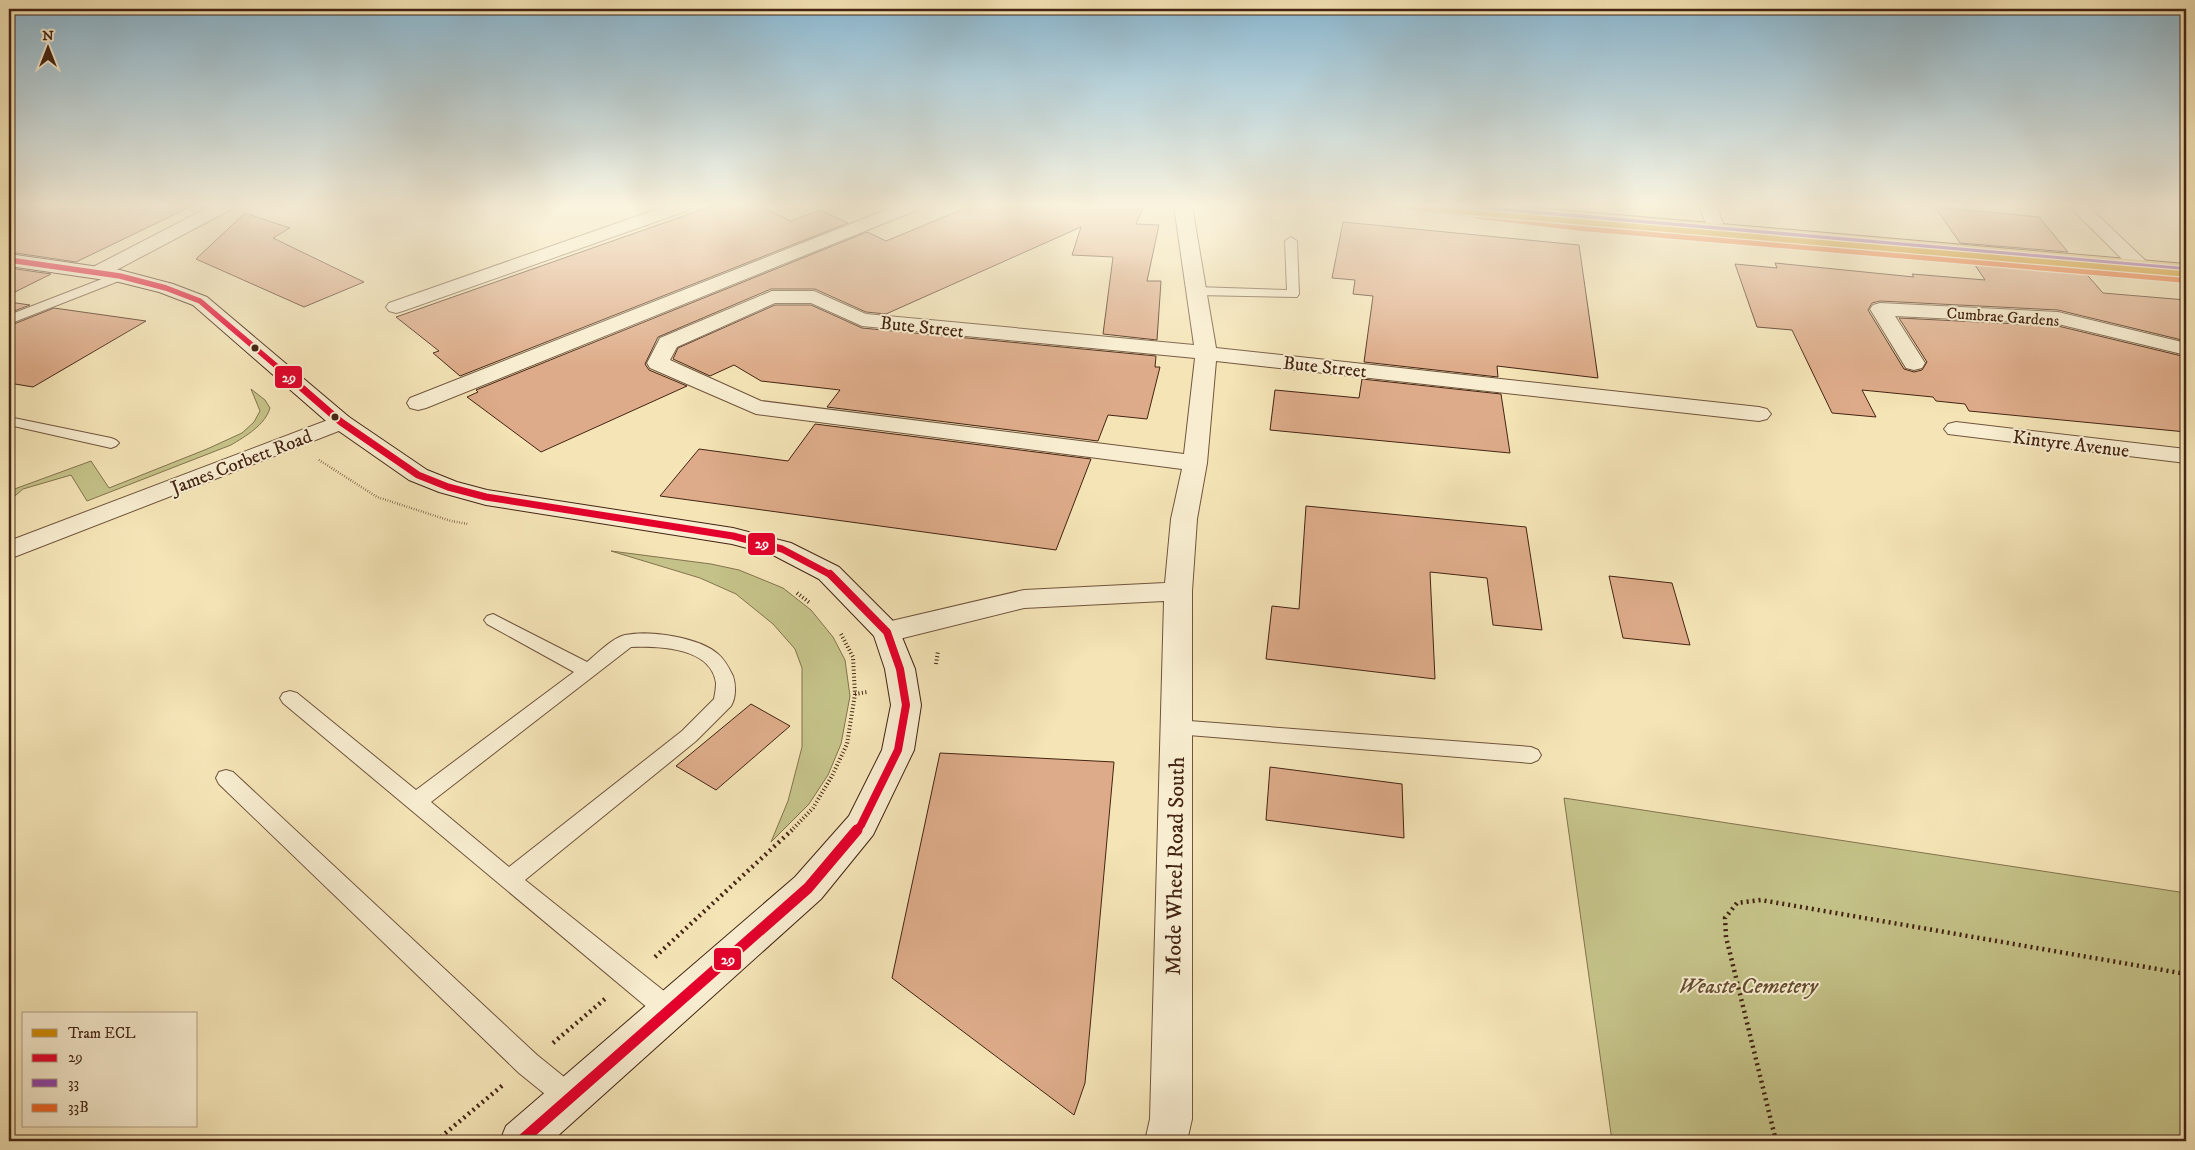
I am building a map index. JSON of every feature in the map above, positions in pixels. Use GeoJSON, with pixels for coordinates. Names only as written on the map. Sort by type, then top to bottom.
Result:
{"type":"FeatureCollection","features":[{"type":"Feature","properties":{"kind":"main road"},"geometry":{"type":"LineString","coordinates":[[2065,260],[2186,270]]}},
{"type":"Feature","properties":{"kind":"street","name":"James Corbett Road"},"geometry":{"type":"LineString","coordinates":[[9,260],[120,276],[166,288],[200,301],[341,422],[9,551]]}},
{"type":"Feature","properties":{"kind":"street"},"geometry":{"type":"LineString","coordinates":[[98,272],[121,260]]}},
{"type":"Feature","properties":{"kind":"street"},"geometry":{"type":"LineString","coordinates":[[396,307],[531,260]]}},
{"type":"Feature","properties":{"kind":"street"},"geometry":{"type":"LineString","coordinates":[[418,403],[777,260]]}},
{"type":"Feature","properties":{"kind":"street","name":"Mode Wheel Road South"},"geometry":{"type":"LineString","coordinates":[[1166,1141],[1171,1119],[1178,591],[1184,519],[1195,463],[1206,354],[1191,260]]}},
{"type":"Feature","properties":{"kind":"street"},"geometry":{"type":"LineString","coordinates":[[2133,260],[2140,266]]}},
{"type":"Feature","properties":{"kind":"street","name":"Bute Street"},"geometry":{"type":"LineString","coordinates":[[1195,463],[756,407],[658,363],[668,343],[772,297],[814,297],[862,320],[1206,354],[1759,414]]}},
{"type":"Feature","properties":{"kind":"street","name":"Cumbrae Gardens"},"geometry":{"type":"LineString","coordinates":[[1914,362],[1880,309],[2058,318],[2186,349]]}},
{"type":"Feature","properties":{"kind":"street"},"geometry":{"type":"LineString","coordinates":[[341,422],[418,475],[448,487],[486,497],[733,536],[782,549],[829,573],[887,632],[900,669],[906,705],[898,750],[861,825],[808,888],[521,1141]]}},
{"type":"Feature","properties":{"kind":"street","name":"Kintyre Avenue"},"geometry":{"type":"LineString","coordinates":[[1956,429],[2186,456]]}},
{"type":"Feature","properties":{"kind":"street"},"geometry":{"type":"LineString","coordinates":[[887,632],[1024,599],[1178,591]]}},
{"type":"Feature","properties":{"kind":"lane"},"geometry":{"type":"LineString","coordinates":[[1196,291],[1293,294],[1292,260]]}},
{"type":"Feature","properties":{"kind":"lane"},"geometry":{"type":"LineString","coordinates":[[9,320],[120,276]]}},
{"type":"Feature","properties":{"kind":"lane"},"geometry":{"type":"LineString","coordinates":[[9,420],[111,443]]}},
{"type":"Feature","properties":{"kind":"lane"},"geometry":{"type":"LineString","coordinates":[[493,620],[588,671]]}},
{"type":"Feature","properties":{"kind":"lane"},"geometry":{"type":"LineString","coordinates":[[416,802],[627,641],[655,639],[695,648],[717,665],[725,682],[724,701],[689,736],[509,880]]}},
{"type":"Feature","properties":{"kind":"lane"},"geometry":{"type":"LineString","coordinates":[[290,698],[629,979],[670,1010]]}},
{"type":"Feature","properties":{"kind":"lane"},"geometry":{"type":"LineString","coordinates":[[1176,727],[1531,755]]}},
{"type":"Feature","properties":{"kind":"lane"},"geometry":{"type":"LineString","coordinates":[[226,778],[528,1064],[570,1098]]}},
{"type":"Feature","properties":{"kind":"path"},"geometry":{"type":"LineString","coordinates":[[292,441],[377,497],[451,521],[478,525]]}},
{"type":"Feature","properties":{"kind":"path"},"geometry":{"type":"LineString","coordinates":[[793,590],[816,606]]}},
{"type":"Feature","properties":{"kind":"path"},"geometry":{"type":"LineString","coordinates":[[436,1141],[629,979],[777,846],[812,808],[832,776],[847,744],[856,694],[853,658],[834,627]]}},
{"type":"Feature","properties":{"kind":"path"},"geometry":{"type":"LineString","coordinates":[[1776,1141],[1726,937],[1725,918],[1737,903],[1761,900],[2186,974]]}},
{"type":"Feature","properties":{"kind":"green space"},"geometry":{"type":"Polygon","coordinates":[[[251,389],[265,400],[270,408],[268,414],[249,434],[231,445],[87,501],[71,475],[23,489],[9,501],[9,491],[91,461],[109,488],[242,433],[254,422],[260,411],[251,389]]]}},
{"type":"Feature","properties":{"kind":"green space"},"geometry":{"type":"Polygon","coordinates":[[[611,551],[711,564],[739,570],[783,588],[811,610],[833,637],[845,660],[850,696],[841,744],[828,775],[809,804],[771,842],[788,801],[802,747],[802,668],[795,649],[773,624],[736,594],[700,578],[611,551]]]}},
{"type":"Feature","properties":{"kind":"green space","name":"Weaste Cemetery"},"geometry":{"type":"Polygon","coordinates":[[[1564,798],[2186,893],[2186,1141],[1612,1141],[1564,798]]]}},
{"type":"Feature","properties":{"kind":"building"},"geometry":{"type":"Polygon","coordinates":[[[60,260],[81,260],[76,262],[60,260]]]}},
{"type":"Feature","properties":{"kind":"building"},"geometry":{"type":"Polygon","coordinates":[[[198,260],[318,260],[364,282],[304,307],[198,260]]]}},
{"type":"Feature","properties":{"kind":"building"},"geometry":{"type":"Polygon","coordinates":[[[559,260],[755,260],[460,376],[433,353],[439,351],[396,317],[559,260]]]}},
{"type":"Feature","properties":{"kind":"building"},"geometry":{"type":"Polygon","coordinates":[[[799,260],[1008,260],[886,314],[866,312],[815,289],[771,289],[658,337],[645,364],[649,370],[687,386],[541,452],[467,397],[478,392],[476,390],[799,260]]]}},
{"type":"Feature","properties":{"kind":"building"},"geometry":{"type":"Polygon","coordinates":[[[1113,260],[1152,260],[1147,281],[1161,281],[1157,340],[1103,334],[1113,260]]]}},
{"type":"Feature","properties":{"kind":"building"},"geometry":{"type":"Polygon","coordinates":[[[1336,260],[1581,260],[1598,378],[1497,366],[1498,377],[1364,362],[1373,296],[1353,294],[1355,280],[1332,278],[1336,260]]]}},
{"type":"Feature","properties":{"kind":"building"},"geometry":{"type":"Polygon","coordinates":[[[1971,260],[2082,269],[2103,293],[2186,300],[2186,341],[2058,310],[1880,301],[1872,303],[1868,310],[1904,369],[1914,372],[1922,370],[1927,362],[1899,318],[2058,326],[2186,357],[2186,432],[1969,411],[1965,404],[1936,401],[1933,397],[1862,390],[1876,417],[1832,413],[1792,330],[1757,327],[1735,264],[1777,268],[1775,263],[1914,277],[1912,274],[1985,280],[1971,260]]]}},
{"type":"Feature","properties":{"kind":"building"},"geometry":{"type":"Polygon","coordinates":[[[9,268],[51,274],[9,295],[9,268]]]}},
{"type":"Feature","properties":{"kind":"building"},"geometry":{"type":"Polygon","coordinates":[[[9,302],[30,305],[9,313],[9,302]]]}},
{"type":"Feature","properties":{"kind":"building"},"geometry":{"type":"Polygon","coordinates":[[[775,305],[811,305],[862,328],[1156,356],[1155,367],[1160,367],[1147,419],[1108,415],[1098,441],[827,407],[840,390],[761,381],[734,365],[710,376],[673,359],[678,348],[775,305]]]}},
{"type":"Feature","properties":{"kind":"building"},"geometry":{"type":"Polygon","coordinates":[[[54,308],[146,321],[33,387],[9,383],[9,326],[54,308]]]}},
{"type":"Feature","properties":{"kind":"building"},"geometry":{"type":"Polygon","coordinates":[[[1362,379],[1501,394],[1510,453],[1270,430],[1275,390],[1359,398],[1362,379]]]}},
{"type":"Feature","properties":{"kind":"building"},"geometry":{"type":"Polygon","coordinates":[[[815,424],[1091,459],[1056,550],[660,496],[699,449],[788,461],[815,424]]]}},
{"type":"Feature","properties":{"kind":"building"},"geometry":{"type":"Polygon","coordinates":[[[1306,506],[1526,527],[1542,630],[1493,625],[1487,578],[1430,572],[1435,679],[1266,659],[1272,606],[1299,609],[1306,506]]]}},
{"type":"Feature","properties":{"kind":"building"},"geometry":{"type":"Polygon","coordinates":[[[1609,576],[1672,583],[1690,645],[1623,638],[1609,576]]]}},
{"type":"Feature","properties":{"kind":"building"},"geometry":{"type":"Polygon","coordinates":[[[751,704],[790,726],[716,790],[676,766],[751,704]]]}},
{"type":"Feature","properties":{"kind":"building"},"geometry":{"type":"Polygon","coordinates":[[[940,753],[1114,762],[1085,1083],[1074,1115],[892,978],[940,753]]]}},
{"type":"Feature","properties":{"kind":"building"},"geometry":{"type":"Polygon","coordinates":[[[1270,767],[1402,784],[1404,838],[1266,820],[1270,767]]]}},
{"type":"Feature","properties":{"kind":"tram line","name":"ECL"},"geometry":{"type":"LineString","coordinates":[[2019,260],[2186,274]]}},
{"type":"Feature","properties":{"kind":"transit line","name":"29"},"geometry":{"type":"LineString","coordinates":[[9,260],[120,276],[166,288],[200,301],[341,422],[418,475],[448,487],[486,497],[733,536],[782,549],[829,573],[887,632],[900,669],[906,705],[898,750],[861,825],[808,888],[521,1141]]}},
{"type":"Feature","properties":{"kind":"transit line","name":"33B"},"geometry":{"type":"LineString","coordinates":[[1948,260],[2185,280]]}},
{"type":"Feature","properties":{"kind":"transit line","name":"33"},"geometry":{"type":"LineString","coordinates":[[2068,260],[2186,270]]}}]}
